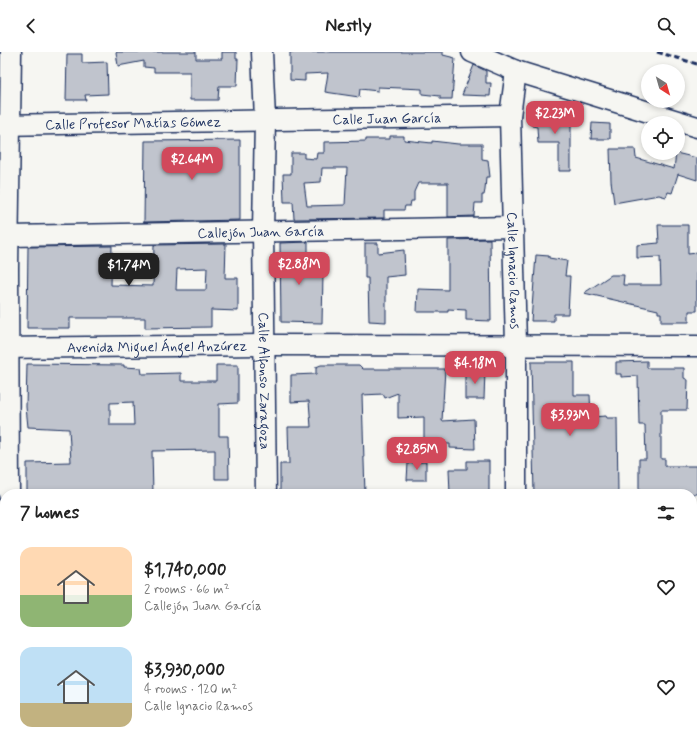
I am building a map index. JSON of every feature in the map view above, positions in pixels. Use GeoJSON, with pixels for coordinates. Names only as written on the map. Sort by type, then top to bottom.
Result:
{"type":"FeatureCollection","features":[{"type":"Feature","properties":{"kind":"street"},"geometry":{"type":"LineString","coordinates":[[9,489],[4,436],[4,268],[10,236],[5,125],[11,52]]}},
{"type":"Feature","properties":{"kind":"street","name":"Calle Alfonso Zaragoza"},"geometry":{"type":"LineString","coordinates":[[262,52],[265,119],[263,231],[266,489]]}},
{"type":"Feature","properties":{"kind":"street"},"geometry":{"type":"LineString","coordinates":[[472,52],[516,71],[697,127]]}},
{"type":"Feature","properties":{"kind":"street","name":"Calle Ignacio Ramos"},"geometry":{"type":"LineString","coordinates":[[516,71],[510,116],[516,344],[516,489]]}},
{"type":"Feature","properties":{"kind":"street","name":"Calle Juan García"},"geometry":{"type":"LineString","coordinates":[[265,119],[510,116]]}},
{"type":"Feature","properties":{"kind":"street","name":"Calle Profesor Matías Gómez"},"geometry":{"type":"LineString","coordinates":[[5,125],[265,119]]}},
{"type":"Feature","properties":{"kind":"street","name":"Callejón Juan García"},"geometry":{"type":"LineString","coordinates":[[10,236],[512,227]]}},
{"type":"Feature","properties":{"kind":"street","name":"Avenida Miguel Ángel Anzúrez"},"geometry":{"type":"LineString","coordinates":[[4,348],[516,344],[697,346]]}},
{"type":"Feature","properties":{"kind":"building"},"geometry":{"type":"Polygon","coordinates":[[[116,52],[196,52],[196,59],[222,59],[222,52],[236,52],[236,59],[238,59],[237,86],[219,86],[218,100],[190,100],[190,72],[154,72],[154,68],[144,67],[144,61],[118,66],[116,52]]]}},
{"type":"Feature","properties":{"kind":"building"},"geometry":{"type":"Polygon","coordinates":[[[290,52],[443,52],[443,55],[455,58],[452,99],[440,99],[440,96],[422,94],[422,89],[378,87],[378,91],[360,89],[359,97],[325,92],[328,73],[305,74],[305,81],[290,80],[290,52]]]}},
{"type":"Feature","properties":{"kind":"building"},"geometry":{"type":"Polygon","coordinates":[[[67,54],[82,54],[82,63],[107,62],[108,94],[85,95],[86,100],[66,100],[67,54]]]}},
{"type":"Feature","properties":{"kind":"building"},"geometry":{"type":"Polygon","coordinates":[[[474,65],[486,71],[486,83],[491,83],[490,96],[462,95],[474,65]]]}},
{"type":"Feature","properties":{"kind":"building"},"geometry":{"type":"Polygon","coordinates":[[[532,111],[571,117],[571,171],[559,171],[559,143],[538,143],[537,127],[532,126],[532,111]]]}},
{"type":"Feature","properties":{"kind":"building"},"geometry":{"type":"Polygon","coordinates":[[[592,123],[610,124],[610,139],[591,139],[592,123]]]}},
{"type":"Feature","properties":{"kind":"building"},"geometry":{"type":"Polygon","coordinates":[[[390,136],[404,136],[404,140],[432,143],[432,141],[458,144],[482,144],[482,159],[488,160],[490,177],[486,177],[484,195],[482,195],[482,203],[475,203],[474,216],[448,217],[448,183],[418,183],[414,192],[414,201],[411,201],[410,206],[405,206],[404,210],[384,210],[384,218],[294,219],[293,202],[284,202],[283,174],[291,174],[291,153],[304,153],[304,158],[316,159],[317,153],[324,153],[324,142],[390,139],[390,136]],[[322,168],[321,182],[304,183],[307,206],[345,205],[347,168],[322,168]]]}},
{"type":"Feature","properties":{"kind":"building"},"geometry":{"type":"Polygon","coordinates":[[[240,140],[240,220],[144,222],[145,141],[240,140]]]}},
{"type":"Feature","properties":{"kind":"building"},"geometry":{"type":"Polygon","coordinates":[[[610,149],[635,149],[636,158],[674,169],[675,160],[685,160],[685,155],[697,158],[697,180],[678,174],[672,193],[668,192],[666,197],[659,195],[614,203],[611,181],[610,149]]]}},
{"type":"Feature","properties":{"kind":"building"},"geometry":{"type":"Polygon","coordinates":[[[658,225],[688,225],[688,254],[697,253],[697,311],[689,311],[689,322],[661,322],[661,313],[658,313],[658,310],[584,293],[611,275],[624,275],[623,285],[661,285],[660,257],[637,258],[637,245],[659,243],[658,225]]]}},
{"type":"Feature","properties":{"kind":"building"},"geometry":{"type":"Polygon","coordinates":[[[490,239],[491,321],[466,320],[466,310],[448,309],[448,312],[417,312],[418,289],[448,290],[448,240],[490,239]]]}},
{"type":"Feature","properties":{"kind":"building"},"geometry":{"type":"Polygon","coordinates":[[[308,242],[308,274],[323,274],[322,323],[281,322],[280,243],[308,242]]]}},
{"type":"Feature","properties":{"kind":"building"},"geometry":{"type":"Polygon","coordinates":[[[365,243],[378,243],[378,253],[404,250],[405,275],[386,277],[386,322],[369,321],[368,278],[365,278],[365,243]]]}},
{"type":"Feature","properties":{"kind":"building"},"geometry":{"type":"Polygon","coordinates":[[[226,244],[225,278],[238,278],[238,311],[211,310],[211,327],[145,328],[145,318],[70,318],[70,328],[27,328],[28,247],[112,246],[111,285],[153,286],[154,245],[226,244]],[[207,268],[177,269],[176,290],[206,290],[207,268]]]}},
{"type":"Feature","properties":{"kind":"building"},"geometry":{"type":"Polygon","coordinates":[[[536,255],[549,256],[549,258],[567,261],[565,276],[570,276],[568,314],[554,314],[554,321],[531,321],[536,255]]]}},
{"type":"Feature","properties":{"kind":"building"},"geometry":{"type":"Polygon","coordinates":[[[647,361],[647,368],[684,368],[684,378],[688,380],[687,410],[661,410],[661,459],[665,459],[665,466],[697,466],[697,489],[639,489],[639,459],[646,459],[645,425],[639,425],[638,376],[621,377],[621,374],[616,374],[616,362],[647,361]]]}},
{"type":"Feature","properties":{"kind":"building"},"geometry":{"type":"Polygon","coordinates":[[[531,362],[574,362],[574,395],[590,395],[591,417],[606,416],[607,418],[617,418],[618,489],[534,489],[531,362]]]}},
{"type":"Feature","properties":{"kind":"building"},"geometry":{"type":"Polygon","coordinates":[[[27,364],[124,365],[124,367],[141,368],[142,374],[181,373],[181,381],[216,381],[216,365],[238,365],[238,403],[219,404],[219,436],[228,436],[229,479],[215,479],[215,450],[152,451],[153,489],[27,489],[27,463],[71,462],[69,429],[28,427],[26,407],[27,364]],[[133,402],[110,403],[110,425],[134,425],[133,402]]]}},
{"type":"Feature","properties":{"kind":"building"},"geometry":{"type":"Polygon","coordinates":[[[321,365],[359,365],[363,369],[445,369],[442,421],[474,419],[475,449],[450,448],[450,444],[424,444],[424,417],[398,418],[398,393],[385,398],[383,394],[362,395],[365,489],[280,489],[280,464],[289,464],[288,427],[311,427],[309,401],[291,402],[291,375],[316,374],[316,367],[321,365]]]}},
{"type":"Feature","properties":{"kind":"building"},"geometry":{"type":"Polygon","coordinates":[[[465,371],[485,371],[484,399],[465,399],[465,371]]]}},
{"type":"Feature","properties":{"kind":"building"},"geometry":{"type":"Polygon","coordinates":[[[467,461],[489,461],[489,489],[450,489],[449,469],[467,469],[467,461]]]}},
{"type":"Feature","properties":{"kind":"building"},"geometry":{"type":"Polygon","coordinates":[[[426,462],[426,480],[407,480],[408,463],[426,462]]]}},
{"type":"Feature","properties":{"kind":"railway"},"geometry":{"type":"LineString","coordinates":[[657,52],[697,64]]}}]}
